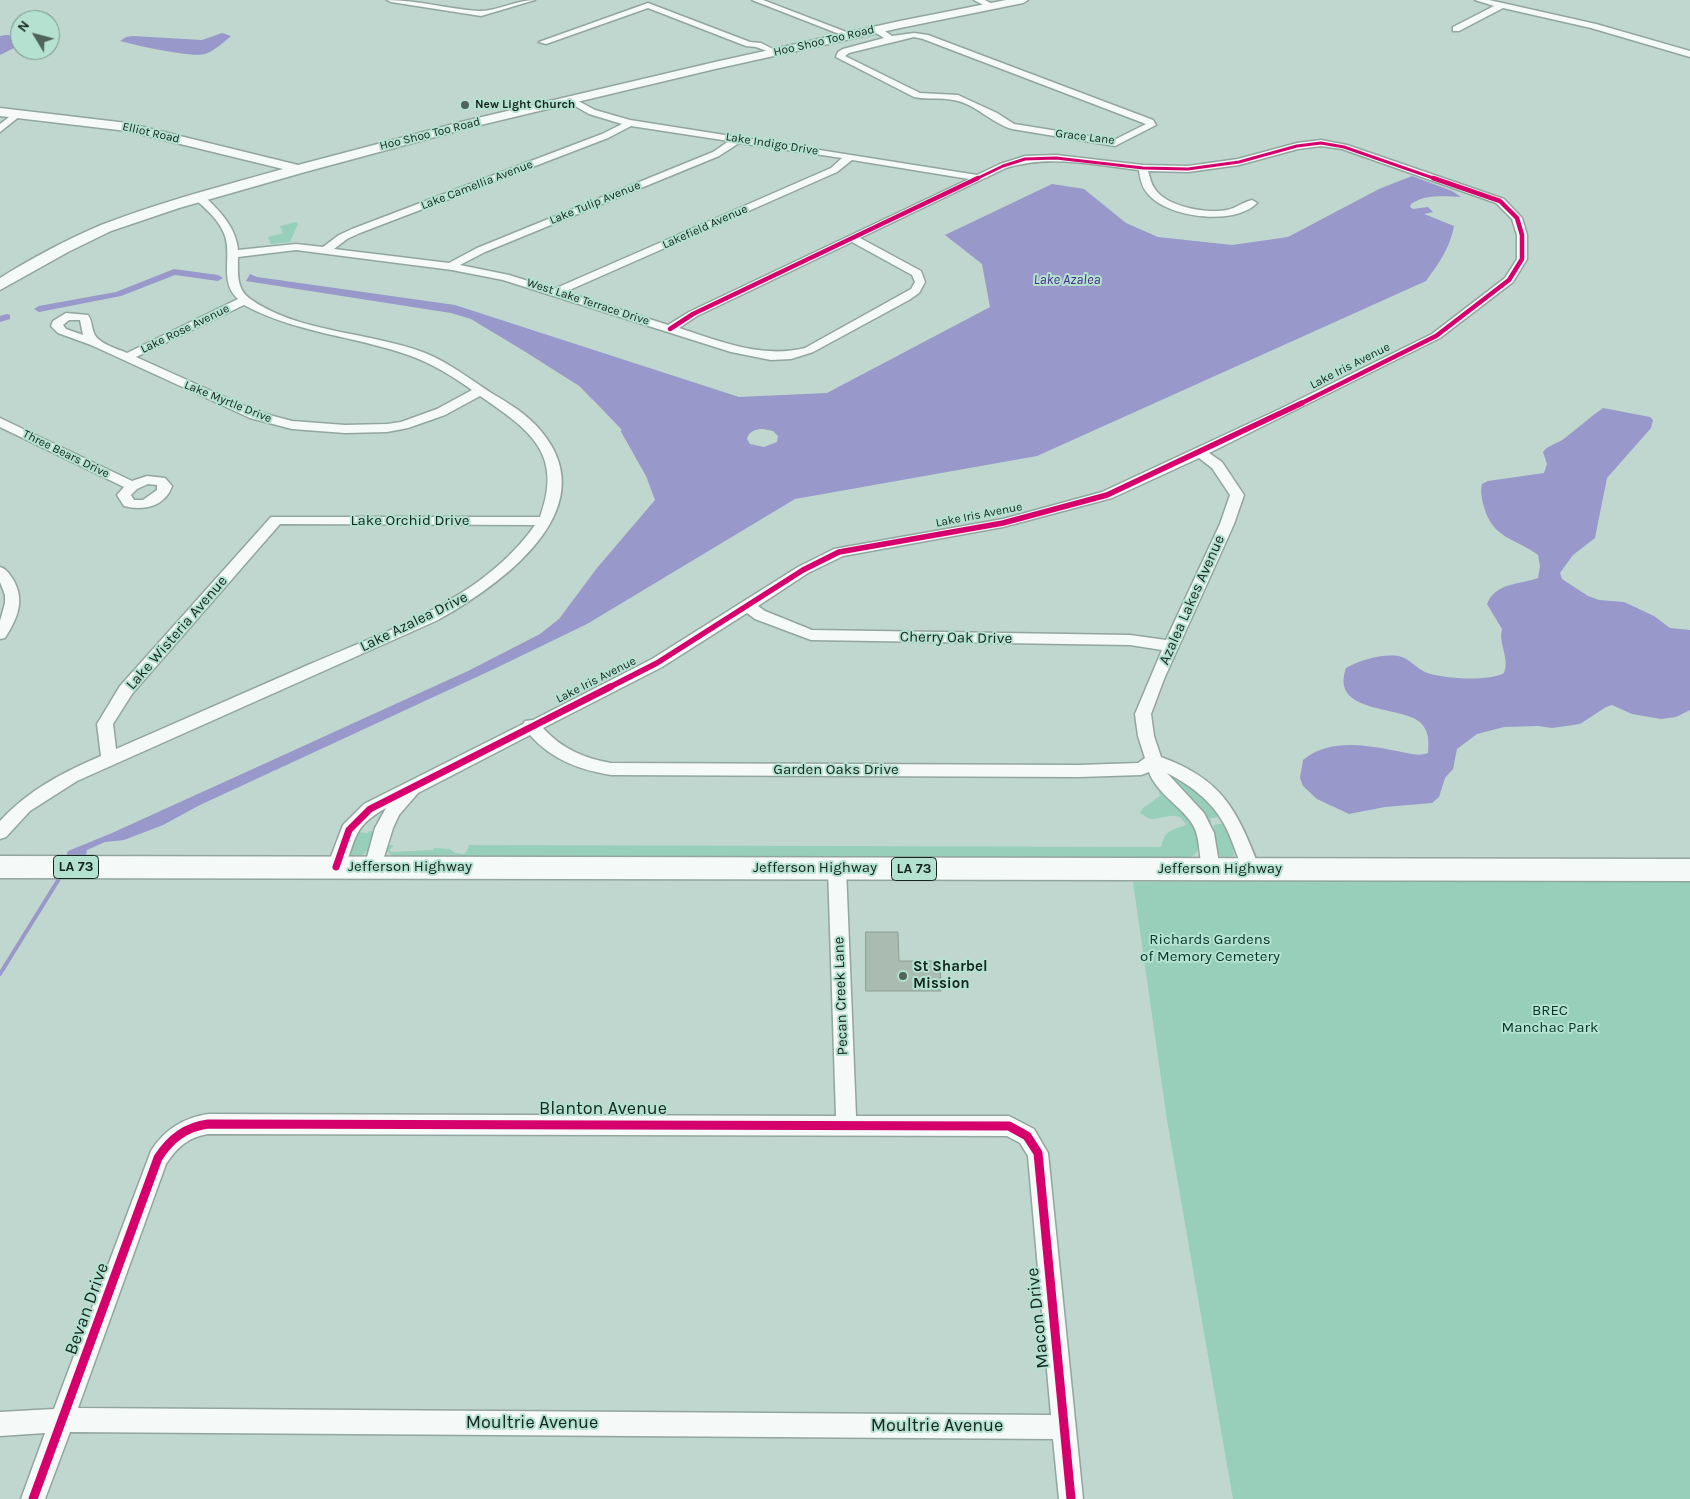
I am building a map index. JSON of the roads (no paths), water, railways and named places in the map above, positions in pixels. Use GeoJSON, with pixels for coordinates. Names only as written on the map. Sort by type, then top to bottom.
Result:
{"type":"FeatureCollection","features":[{"type":"Feature","properties":{"kind":"main road","name":"Jefferson Highway"},"geometry":{"type":"LineString","coordinates":[[7,867],[1690,870]]}},
{"type":"Feature","properties":{"kind":"street"},"geometry":{"type":"LineString","coordinates":[[391,0],[484,14],[531,0]]}},
{"type":"Feature","properties":{"kind":"street"},"geometry":{"type":"LineString","coordinates":[[756,0],[852,34]]}},
{"type":"Feature","properties":{"kind":"street"},"geometry":{"type":"LineString","coordinates":[[978,0],[992,6]]}},
{"type":"Feature","properties":{"kind":"street","name":"Hoo Shoo Too Road"},"geometry":{"type":"LineString","coordinates":[[0,285],[44,258],[82,239],[148,213],[299,169],[387,145],[770,53],[852,34],[884,34],[992,6],[1023,0]]}},
{"type":"Feature","properties":{"kind":"street"},"geometry":{"type":"LineString","coordinates":[[1479,0],[1610,31],[1687,54],[1685,61],[1690,63]]}},
{"type":"Feature","properties":{"kind":"street"},"geometry":{"type":"LineString","coordinates":[[543,42],[648,6],[749,44],[751,48],[770,53]]}},
{"type":"Feature","properties":{"kind":"street"},"geometry":{"type":"LineString","coordinates":[[1456,29],[1500,6]]}},
{"type":"Feature","properties":{"kind":"street","name":"Grace Lane"},"geometry":{"type":"LineString","coordinates":[[884,34],[925,36],[1150,122],[1150,125],[1115,143],[1012,126],[1004,123],[994,114],[955,97],[926,97],[917,95],[840,57],[846,51],[884,34]]}},
{"type":"Feature","properties":{"kind":"street","name":"Lake Indigo Drive"},"geometry":{"type":"LineString","coordinates":[[571,100],[585,110],[630,123],[978,178]]}},
{"type":"Feature","properties":{"kind":"street","name":"Elliot Road"},"geometry":{"type":"LineString","coordinates":[[0,112],[127,127],[299,169]]}},
{"type":"Feature","properties":{"kind":"street"},"geometry":{"type":"LineString","coordinates":[[0,129],[17,114]]}},
{"type":"Feature","properties":{"kind":"street","name":"Lake Camellia Avenue"},"geometry":{"type":"LineString","coordinates":[[326,250],[343,237],[356,231],[605,136],[630,123]]}},
{"type":"Feature","properties":{"kind":"street","name":"Lake Tulip Avenue"},"geometry":{"type":"LineString","coordinates":[[452,268],[458,262],[481,250],[716,154],[738,139]]}},
{"type":"Feature","properties":{"kind":"street","name":"Lake Iris Avenue"},"geometry":{"type":"LineString","coordinates":[[336,868],[349,831],[357,820],[379,803],[415,787],[532,725],[656,663],[803,570],[839,552],[1003,523],[1107,495],[1436,336],[1509,280],[1522,259],[1522,235],[1516,218],[1500,201],[1344,147],[1321,143],[1297,146],[1211,167],[1143,168],[1056,158],[1037,158],[1003,166],[693,314],[670,329]]}},
{"type":"Feature","properties":{"kind":"street","name":"Lakefield Avenue"},"geometry":{"type":"LineString","coordinates":[[556,292],[834,170],[850,157]]}},
{"type":"Feature","properties":{"kind":"street"},"geometry":{"type":"LineString","coordinates":[[1143,168],[1146,182],[1154,194],[1167,204],[1188,211],[1233,212],[1252,203]]}},
{"type":"Feature","properties":{"kind":"street","name":"Lake Azalea Drive"},"geometry":{"type":"LineString","coordinates":[[0,832],[24,806],[44,792],[110,758],[463,601],[489,583],[531,541],[551,510],[556,495],[556,479],[552,460],[542,441],[530,427],[507,408],[440,363],[413,352],[346,336],[284,318],[246,300],[236,291],[232,283],[234,254],[233,244],[227,228],[215,212],[199,197]]}},
{"type":"Feature","properties":{"kind":"street","name":"West Lake Terrace Drive"},"geometry":{"type":"LineString","coordinates":[[234,254],[296,246],[505,277],[757,355],[791,355],[809,350],[905,298],[915,291],[920,282],[917,273],[852,238]]}},
{"type":"Feature","properties":{"kind":"street","name":"Lake Rose Avenue"},"geometry":{"type":"LineString","coordinates":[[126,358],[178,331],[246,300]]}},
{"type":"Feature","properties":{"kind":"street","name":"Lake Myrtle Drive"},"geometry":{"type":"LineString","coordinates":[[95,343],[254,415],[292,425],[320,428],[370,429],[404,425],[437,413],[481,390]]}},
{"type":"Feature","properties":{"kind":"street","name":"Three Bears Drive"},"geometry":{"type":"LineString","coordinates":[[0,422],[132,486]]}},
{"type":"Feature","properties":{"kind":"street","name":"Azalea Lakes Avenue"},"geometry":{"type":"LineString","coordinates":[[1199,452],[1217,466],[1237,495],[1227,524],[1156,679],[1143,714],[1146,736],[1159,776],[1198,818],[1205,833],[1211,869]]}},
{"type":"Feature","properties":{"kind":"street","name":"Lake Orchid Drive"},"geometry":{"type":"LineString","coordinates":[[276,520],[545,521]]}},
{"type":"Feature","properties":{"kind":"street","name":"Lake Wisteria Avenue"},"geometry":{"type":"LineString","coordinates":[[110,758],[105,724],[126,690],[276,520]]}},
{"type":"Feature","properties":{"kind":"street"},"geometry":{"type":"LineString","coordinates":[[0,572],[11,587],[14,599],[6,625],[0,634]]}},
{"type":"Feature","properties":{"kind":"street","name":"Cherry Oak Drive"},"geometry":{"type":"LineString","coordinates":[[747,605],[760,615],[811,635],[1121,640],[1145,641],[1171,647]]}},
{"type":"Feature","properties":{"kind":"street","name":"Garden Oaks Drive"},"geometry":{"type":"LineString","coordinates":[[532,725],[555,750],[569,759],[587,766],[611,769],[1079,771],[1141,769],[1153,760]]}},
{"type":"Feature","properties":{"kind":"street"},"geometry":{"type":"LineString","coordinates":[[1153,760],[1177,771],[1204,789],[1224,808],[1234,825],[1251,868]]}},
{"type":"Feature","properties":{"kind":"street","name":"Lake Iris Avenue"},"geometry":{"type":"LineString","coordinates":[[373,868],[384,828],[393,810],[415,787]]}},
{"type":"Feature","properties":{"kind":"street","name":"Pecan Creek Lane"},"geometry":{"type":"LineString","coordinates":[[837,868],[846,1124]]}},
{"type":"Feature","properties":{"kind":"street","name":"Blanton Avenue"},"geometry":{"type":"LineString","coordinates":[[178,1135],[193,1126],[208,1124],[846,1124],[1009,1126],[1027,1136]]}},
{"type":"Feature","properties":{"kind":"street","name":"Bevan Drive"},"geometry":{"type":"LineString","coordinates":[[34,1499],[158,1158],[164,1148],[178,1135]]}},
{"type":"Feature","properties":{"kind":"street","name":"Macon Drive"},"geometry":{"type":"LineString","coordinates":[[1027,1136],[1038,1153],[1071,1499]]}},
{"type":"Feature","properties":{"kind":"street","name":"Moultrie Avenue"},"geometry":{"type":"LineString","coordinates":[[0,1424],[63,1420],[1064,1427]]}},
{"type":"Feature","properties":{"kind":"water"},"geometry":{"type":"Polygon","coordinates":[[[222,33],[231,36],[212,51],[198,55],[120,41],[126,37],[133,36],[202,40],[222,33]]]}},
{"type":"Feature","properties":{"kind":"water"},"geometry":{"type":"Polygon","coordinates":[[[10,35],[10,50],[0,55],[0,36],[10,35]]]}},
{"type":"Feature","properties":{"kind":"water","name":"Lake Azalea"},"geometry":{"type":"Polygon","coordinates":[[[1412,176],[1452,191],[1461,197],[1428,197],[1411,204],[1410,207],[1413,209],[1428,207],[1433,212],[1424,214],[1454,226],[1447,248],[1426,281],[1037,456],[795,499],[587,624],[200,805],[163,825],[124,840],[105,842],[87,850],[86,856],[66,856],[68,851],[112,833],[468,671],[540,634],[559,619],[597,568],[655,500],[646,476],[620,430],[579,386],[471,319],[451,313],[246,281],[250,274],[257,277],[455,305],[739,397],[827,393],[990,307],[982,264],[945,235],[1052,184],[1084,189],[1126,223],[1158,237],[1232,245],[1288,237],[1379,189],[1412,176]],[[755,430],[749,434],[747,439],[750,444],[764,447],[777,442],[778,436],[773,431],[755,430]]]}},
{"type":"Feature","properties":{"kind":"water"},"geometry":{"type":"Polygon","coordinates":[[[1603,408],[1650,417],[1653,420],[1651,428],[1607,478],[1595,538],[1573,555],[1560,573],[1562,579],[1588,596],[1599,600],[1624,602],[1654,616],[1670,628],[1690,630],[1690,710],[1676,717],[1661,719],[1632,714],[1612,705],[1580,724],[1552,728],[1538,726],[1504,727],[1477,734],[1457,749],[1453,769],[1445,778],[1439,797],[1432,803],[1385,807],[1349,814],[1317,799],[1303,786],[1300,778],[1303,760],[1325,748],[1360,745],[1417,755],[1428,753],[1427,733],[1421,723],[1412,717],[1370,706],[1348,694],[1344,683],[1346,668],[1358,662],[1389,655],[1402,657],[1425,672],[1442,676],[1465,679],[1487,678],[1504,673],[1506,661],[1501,640],[1502,629],[1487,604],[1491,597],[1502,588],[1538,578],[1540,566],[1538,555],[1506,537],[1493,526],[1483,504],[1482,484],[1488,481],[1544,473],[1547,464],[1543,452],[1545,449],[1562,440],[1603,408]]]}},
{"type":"Feature","properties":{"kind":"waterway"},"geometry":{"type":"LineString","coordinates":[[39,309],[118,294],[174,272],[218,278]]}},
{"type":"Feature","properties":{"kind":"waterway"},"geometry":{"type":"LineString","coordinates":[[0,319],[7,317]]}},
{"type":"Feature","properties":{"kind":"waterway"},"geometry":{"type":"LineString","coordinates":[[0,974],[62,874]]}},
{"type":"Feature","properties":{"kind":"place","name":"New Light Church"},"geometry":{"type":"Point","coordinates":[465,105]}},
{"type":"Feature","properties":{"kind":"place","name":"St Sharbel Mission"},"geometry":{"type":"Point","coordinates":[903,976]}},
{"type":"Feature","properties":{"kind":"park label","name":"Richards Gardens of Memory Cemetery"},"geometry":{"type":"Point","coordinates":[1210,948]}},
{"type":"Feature","properties":{"kind":"park label","name":"BREC Manchac Park"},"geometry":{"type":"Point","coordinates":[1550,1020]}}]}
